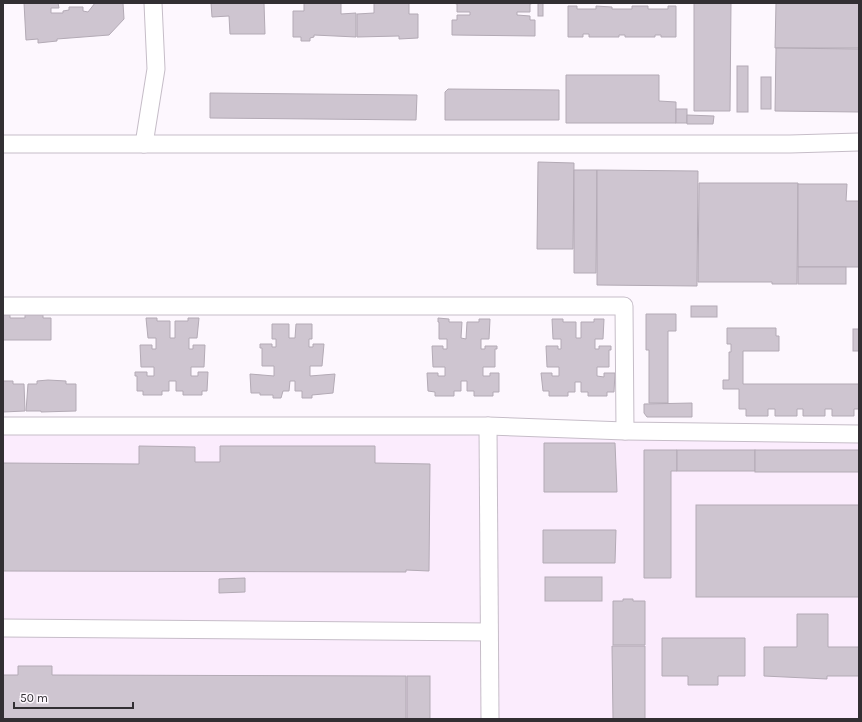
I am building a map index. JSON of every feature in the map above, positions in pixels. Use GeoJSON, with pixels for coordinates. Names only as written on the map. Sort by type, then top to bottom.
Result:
{"type":"FeatureCollection","features":[{"type":"Feature","properties":{"kind":"street"},"geometry":{"type":"LineString","coordinates":[[144,144],[156,69],[154,3]]}},
{"type":"Feature","properties":{"kind":"street"},"geometry":{"type":"LineString","coordinates":[[3,144],[790,144],[859,142]]}},
{"type":"Feature","properties":{"kind":"street"},"geometry":{"type":"LineString","coordinates":[[3,306],[624,306],[625,431]]}},
{"type":"Feature","properties":{"kind":"street"},"geometry":{"type":"LineString","coordinates":[[3,426],[488,426],[625,431],[859,434]]}},
{"type":"Feature","properties":{"kind":"street"},"geometry":{"type":"LineString","coordinates":[[488,426],[490,719]]}},
{"type":"Feature","properties":{"kind":"street"},"geometry":{"type":"LineString","coordinates":[[3,628],[489,632]]}},
{"type":"Feature","properties":{"kind":"shaded area"},"geometry":{"type":"Polygon","coordinates":[[[302,432],[859,443],[859,719],[3,719],[3,434],[302,432]]]}},
{"type":"Feature","properties":{"kind":"building"},"geometry":{"type":"Polygon","coordinates":[[[24,3],[58,3],[59,8],[51,8],[51,13],[63,13],[63,11],[69,10],[69,7],[83,7],[83,11],[88,12],[95,3],[123,3],[124,19],[109,35],[57,39],[57,41],[38,43],[38,39],[26,40],[24,3]]]}},
{"type":"Feature","properties":{"kind":"building"},"geometry":{"type":"Polygon","coordinates":[[[211,3],[264,3],[265,34],[230,34],[229,16],[212,17],[211,3]]]}},
{"type":"Feature","properties":{"kind":"building"},"geometry":{"type":"Polygon","coordinates":[[[304,3],[341,3],[341,14],[356,13],[356,37],[314,35],[314,37],[310,38],[310,41],[301,41],[301,37],[293,37],[293,11],[304,11],[304,3]]]}},
{"type":"Feature","properties":{"kind":"building"},"geometry":{"type":"Polygon","coordinates":[[[374,3],[409,3],[409,14],[418,14],[418,38],[399,39],[399,36],[357,37],[357,14],[374,13],[374,3]]]}},
{"type":"Feature","properties":{"kind":"building"},"geometry":{"type":"Polygon","coordinates":[[[453,3],[534,3],[530,4],[530,12],[517,12],[517,15],[530,16],[530,20],[535,20],[535,36],[452,35],[452,20],[457,20],[457,15],[470,15],[470,12],[457,12],[457,4],[453,3]]]}},
{"type":"Feature","properties":{"kind":"building"},"geometry":{"type":"Polygon","coordinates":[[[538,3],[543,3],[543,16],[538,16],[538,3]]]}},
{"type":"Feature","properties":{"kind":"building"},"geometry":{"type":"Polygon","coordinates":[[[694,3],[731,3],[730,111],[694,111],[694,3]]]}},
{"type":"Feature","properties":{"kind":"building"},"geometry":{"type":"Polygon","coordinates":[[[776,3],[859,3],[859,48],[775,48],[776,3]]]}},
{"type":"Feature","properties":{"kind":"building"},"geometry":{"type":"Polygon","coordinates":[[[568,6],[577,6],[577,9],[596,9],[596,6],[612,7],[612,9],[632,9],[632,6],[648,6],[648,9],[668,9],[668,6],[676,6],[676,37],[661,37],[661,35],[655,35],[655,37],[625,37],[625,35],[619,35],[619,37],[589,37],[589,34],[583,34],[583,37],[568,37],[568,6]]]}},
{"type":"Feature","properties":{"kind":"building"},"geometry":{"type":"Polygon","coordinates":[[[776,48],[859,49],[859,112],[775,111],[776,48]]]}},
{"type":"Feature","properties":{"kind":"building"},"geometry":{"type":"Polygon","coordinates":[[[737,66],[748,66],[748,112],[737,112],[737,66]]]}},
{"type":"Feature","properties":{"kind":"building"},"geometry":{"type":"Polygon","coordinates":[[[566,75],[659,75],[659,101],[676,102],[676,123],[566,123],[566,75]]]}},
{"type":"Feature","properties":{"kind":"building"},"geometry":{"type":"Polygon","coordinates":[[[761,77],[771,77],[771,109],[761,109],[761,77]]]}},
{"type":"Feature","properties":{"kind":"building"},"geometry":{"type":"Polygon","coordinates":[[[448,89],[559,90],[559,120],[445,120],[445,92],[448,89]]]}},
{"type":"Feature","properties":{"kind":"building"},"geometry":{"type":"Polygon","coordinates":[[[210,93],[417,95],[416,120],[210,118],[210,93]]]}},
{"type":"Feature","properties":{"kind":"building"},"geometry":{"type":"Polygon","coordinates":[[[676,109],[687,109],[687,123],[676,123],[676,109]]]}},
{"type":"Feature","properties":{"kind":"building"},"geometry":{"type":"Polygon","coordinates":[[[687,115],[714,116],[713,124],[687,124],[687,115]]]}},
{"type":"Feature","properties":{"kind":"building"},"geometry":{"type":"Polygon","coordinates":[[[538,162],[574,163],[573,249],[537,249],[538,162]]]}},
{"type":"Feature","properties":{"kind":"building"},"geometry":{"type":"Polygon","coordinates":[[[574,170],[597,170],[596,273],[574,273],[574,170]]]}},
{"type":"Feature","properties":{"kind":"building"},"geometry":{"type":"Polygon","coordinates":[[[597,170],[698,171],[697,286],[597,285],[597,170]]]}},
{"type":"Feature","properties":{"kind":"building"},"geometry":{"type":"Polygon","coordinates":[[[699,183],[798,183],[797,284],[772,284],[772,282],[698,282],[699,183]]]}},
{"type":"Feature","properties":{"kind":"building"},"geometry":{"type":"Polygon","coordinates":[[[798,184],[847,184],[846,201],[859,201],[859,267],[798,267],[798,184]]]}},
{"type":"Feature","properties":{"kind":"building"},"geometry":{"type":"Polygon","coordinates":[[[798,267],[846,267],[846,284],[798,284],[798,267]]]}},
{"type":"Feature","properties":{"kind":"building"},"geometry":{"type":"Polygon","coordinates":[[[691,306],[717,306],[717,317],[691,317],[691,306]]]}},
{"type":"Feature","properties":{"kind":"building"},"geometry":{"type":"Polygon","coordinates":[[[646,314],[676,314],[676,331],[668,331],[668,403],[649,403],[649,350],[646,350],[646,314]]]}},
{"type":"Feature","properties":{"kind":"building"},"geometry":{"type":"Polygon","coordinates":[[[3,315],[10,315],[10,318],[25,318],[25,315],[43,315],[43,318],[51,318],[51,340],[3,340],[3,315]]]}},
{"type":"Feature","properties":{"kind":"building"},"geometry":{"type":"Polygon","coordinates":[[[146,318],[157,318],[157,321],[170,321],[170,338],[175,338],[175,321],[188,321],[188,318],[199,318],[197,338],[189,338],[189,349],[193,349],[193,345],[205,345],[204,367],[191,367],[191,376],[198,376],[198,372],[208,372],[207,391],[202,391],[202,395],[183,395],[183,391],[176,391],[176,381],[169,381],[169,391],[162,391],[162,395],[143,395],[143,391],[137,391],[137,376],[135,376],[135,372],[147,372],[147,376],[154,376],[154,367],[141,367],[140,345],[152,345],[152,349],[156,349],[156,338],[148,338],[146,318]]]}},
{"type":"Feature","properties":{"kind":"building"},"geometry":{"type":"Polygon","coordinates":[[[438,318],[449,319],[449,322],[462,322],[461,338],[466,339],[467,322],[479,322],[479,319],[490,319],[489,339],[481,339],[481,349],[485,349],[485,346],[497,346],[497,349],[495,349],[495,367],[483,367],[483,376],[490,376],[490,373],[499,373],[499,392],[493,392],[493,396],[474,396],[474,391],[467,391],[467,381],[461,381],[461,391],[454,391],[454,396],[435,396],[435,392],[428,391],[427,373],[438,373],[438,376],[445,376],[445,367],[433,367],[432,346],[443,346],[443,349],[447,349],[447,339],[439,339],[438,318]]]}},
{"type":"Feature","properties":{"kind":"building"},"geometry":{"type":"Polygon","coordinates":[[[552,319],[563,319],[563,322],[576,322],[576,338],[581,338],[581,322],[594,322],[594,319],[604,319],[603,339],[595,339],[595,349],[599,349],[599,346],[611,346],[611,350],[609,350],[609,367],[597,367],[597,376],[604,377],[604,373],[615,373],[614,392],[607,392],[607,396],[588,396],[588,392],[581,392],[581,382],[575,382],[575,392],[568,392],[568,396],[549,396],[549,391],[543,391],[541,373],[552,373],[552,376],[559,376],[559,367],[547,367],[546,346],[558,346],[558,349],[561,349],[561,339],[553,339],[552,319]]]}},
{"type":"Feature","properties":{"kind":"building"},"geometry":{"type":"Polygon","coordinates":[[[272,324],[289,324],[289,338],[295,338],[296,324],[312,324],[312,339],[309,339],[309,347],[313,347],[313,344],[324,344],[322,366],[310,366],[310,376],[335,374],[333,393],[312,395],[312,398],[302,398],[302,391],[295,391],[295,381],[290,381],[289,391],[283,391],[281,398],[273,398],[273,395],[251,393],[250,374],[274,376],[274,366],[262,366],[262,348],[260,348],[260,344],[272,344],[272,347],[276,347],[276,339],[272,339],[272,324]]]}},
{"type":"Feature","properties":{"kind":"building"},"geometry":{"type":"Polygon","coordinates":[[[727,328],[776,328],[776,336],[779,336],[779,351],[743,351],[743,384],[859,384],[859,409],[854,409],[854,416],[832,416],[832,409],[825,409],[825,416],[803,416],[803,409],[797,409],[797,416],[775,416],[775,409],[768,409],[768,416],[746,416],[746,409],[739,409],[739,389],[723,389],[723,380],[729,380],[729,352],[731,352],[731,344],[727,344],[727,328]]]}},
{"type":"Feature","properties":{"kind":"building"},"geometry":{"type":"Polygon","coordinates":[[[853,329],[859,329],[859,351],[853,351],[853,329]]]}},
{"type":"Feature","properties":{"kind":"building"},"geometry":{"type":"Polygon","coordinates":[[[3,381],[13,381],[13,384],[24,384],[25,411],[3,412],[3,381]]]}},
{"type":"Feature","properties":{"kind":"building"},"geometry":{"type":"Polygon","coordinates":[[[37,381],[66,381],[66,384],[76,384],[76,411],[26,411],[28,384],[37,384],[37,381]]]}},
{"type":"Feature","properties":{"kind":"building"},"geometry":{"type":"Polygon","coordinates":[[[692,403],[692,417],[647,417],[644,413],[644,404],[692,403]]]}},
{"type":"Feature","properties":{"kind":"building"},"geometry":{"type":"Polygon","coordinates":[[[544,443],[615,443],[617,492],[544,492],[544,443]]]}},
{"type":"Feature","properties":{"kind":"building"},"geometry":{"type":"Polygon","coordinates":[[[139,446],[195,447],[195,462],[220,462],[220,446],[375,446],[375,463],[430,464],[429,571],[3,571],[3,463],[139,464],[139,446]]]}},
{"type":"Feature","properties":{"kind":"building"},"geometry":{"type":"Polygon","coordinates":[[[644,450],[677,450],[677,471],[671,471],[671,578],[644,578],[644,450]]]}},
{"type":"Feature","properties":{"kind":"building"},"geometry":{"type":"Polygon","coordinates":[[[677,450],[755,450],[755,471],[677,471],[677,450]]]}},
{"type":"Feature","properties":{"kind":"building"},"geometry":{"type":"Polygon","coordinates":[[[755,450],[859,450],[859,472],[755,472],[755,450]]]}},
{"type":"Feature","properties":{"kind":"building"},"geometry":{"type":"Polygon","coordinates":[[[696,505],[859,505],[859,597],[696,597],[696,505]]]}},
{"type":"Feature","properties":{"kind":"building"},"geometry":{"type":"Polygon","coordinates":[[[543,530],[616,530],[615,563],[543,563],[543,530]]]}},
{"type":"Feature","properties":{"kind":"building"},"geometry":{"type":"Polygon","coordinates":[[[545,577],[602,577],[602,601],[545,601],[545,577]]]}},
{"type":"Feature","properties":{"kind":"building"},"geometry":{"type":"Polygon","coordinates":[[[245,578],[245,592],[219,593],[219,579],[245,578]]]}},
{"type":"Feature","properties":{"kind":"building"},"geometry":{"type":"Polygon","coordinates":[[[623,599],[645,601],[645,645],[613,645],[613,601],[623,601],[623,599]]]}},
{"type":"Feature","properties":{"kind":"building"},"geometry":{"type":"Polygon","coordinates":[[[797,614],[828,614],[828,647],[859,647],[859,676],[827,676],[827,679],[764,676],[764,647],[797,647],[797,614]]]}},
{"type":"Feature","properties":{"kind":"building"},"geometry":{"type":"Polygon","coordinates":[[[662,638],[745,638],[745,676],[718,676],[718,685],[688,685],[688,676],[662,676],[662,638]]]}},
{"type":"Feature","properties":{"kind":"building"},"geometry":{"type":"Polygon","coordinates":[[[612,646],[645,646],[645,719],[613,719],[612,646]]]}},
{"type":"Feature","properties":{"kind":"building"},"geometry":{"type":"Polygon","coordinates":[[[18,666],[52,666],[52,675],[406,676],[406,719],[3,719],[3,675],[18,675],[18,666]]]}},
{"type":"Feature","properties":{"kind":"building"},"geometry":{"type":"Polygon","coordinates":[[[407,676],[430,676],[430,719],[407,719],[407,676]]]}}]}
